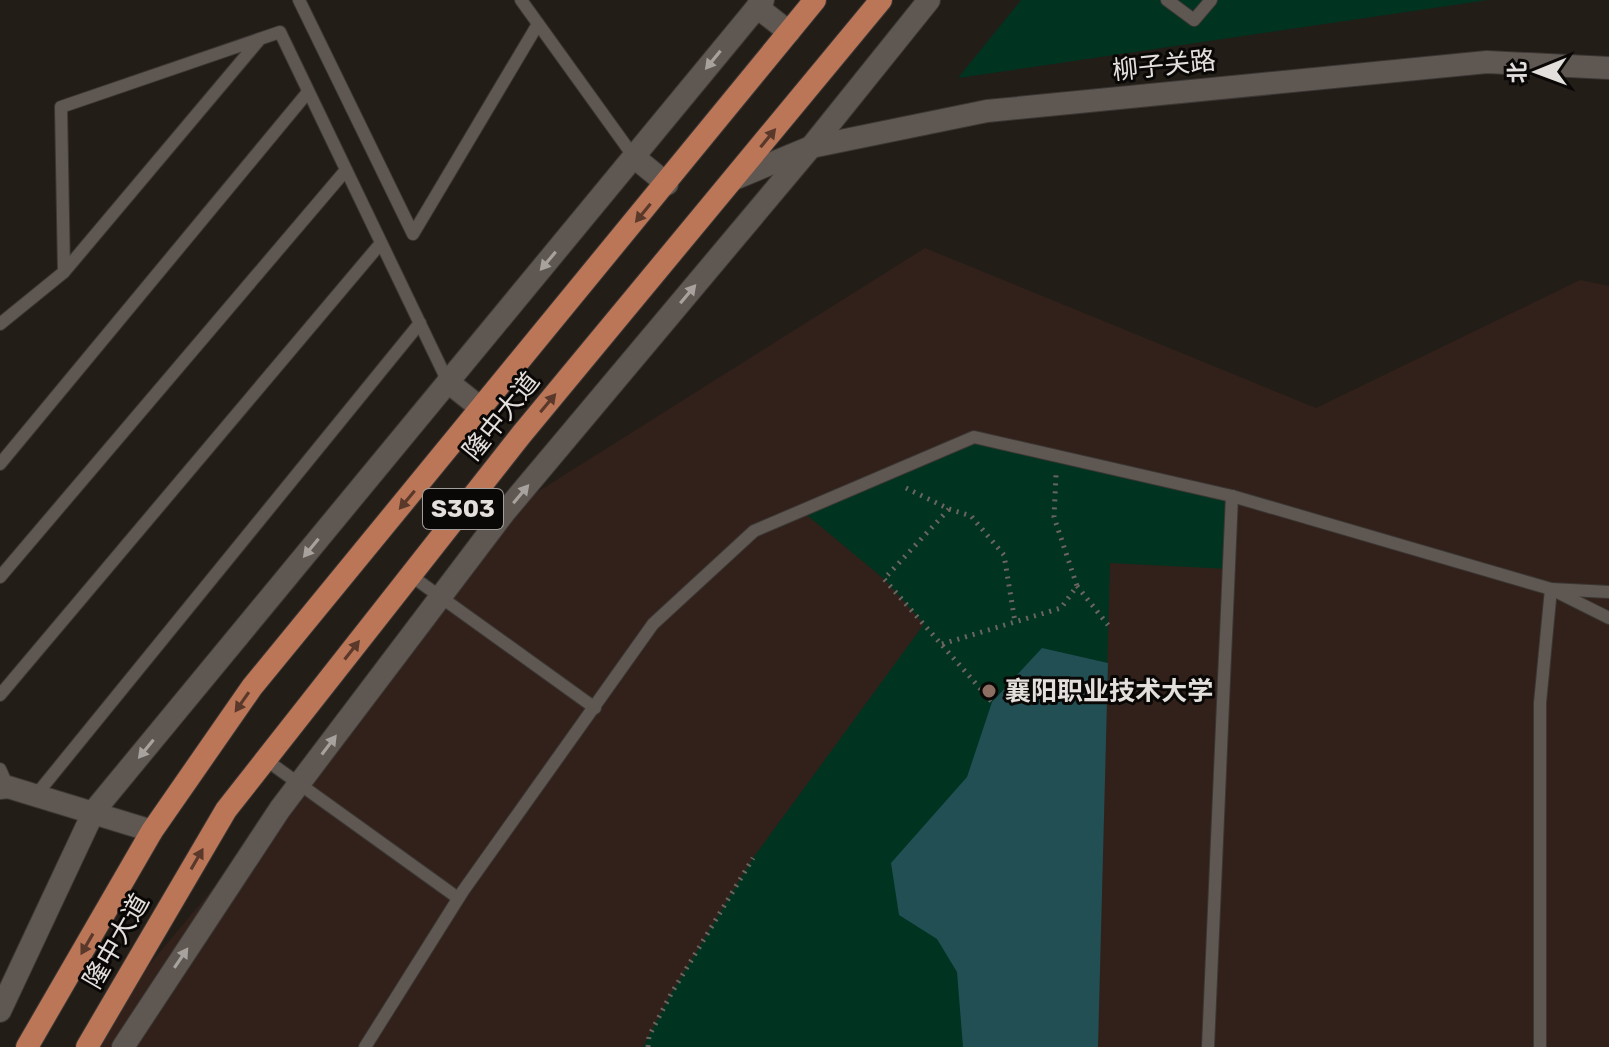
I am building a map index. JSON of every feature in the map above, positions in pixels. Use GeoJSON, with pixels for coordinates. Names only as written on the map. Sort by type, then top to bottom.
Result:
{"type":"FeatureCollection","features":[{"type":"Feature","properties":{"kind":"main road","name":"隆中大道"},"geometry":{"type":"LineString","coordinates":[[27,1047],[152,831],[252,687],[815,0]]}},
{"type":"Feature","properties":{"kind":"main road","name":"隆中大道"},"geometry":{"type":"LineString","coordinates":[[87,1047],[226,810],[521,435],[881,0]]}},
{"type":"Feature","properties":{"kind":"street"},"geometry":{"type":"LineString","coordinates":[[123,1047],[299,784],[504,513],[811,147],[929,0]]}},
{"type":"Feature","properties":{"kind":"street"},"geometry":{"type":"LineString","coordinates":[[0,1011],[94,811],[760,3],[789,32]]}},
{"type":"Feature","properties":{"kind":"street","name":"柳子关路"},"geometry":{"type":"LineString","coordinates":[[734,179],[811,147],[987,111],[1487,62],[1609,68]]}},
{"type":"Feature","properties":{"kind":"street"},"geometry":{"type":"LineString","coordinates":[[634,157],[667,184]]}},
{"type":"Feature","properties":{"kind":"street"},"geometry":{"type":"LineString","coordinates":[[448,382],[482,409]]}},
{"type":"Feature","properties":{"kind":"street"},"geometry":{"type":"LineString","coordinates":[[3,781],[36,795],[152,831]]}},
{"type":"Feature","properties":{"kind":"street"},"geometry":{"type":"LineString","coordinates":[[125,982],[158,993]]}},
{"type":"Feature","properties":{"kind":"lane"},"geometry":{"type":"LineString","coordinates":[[299,0],[413,234],[538,24]]}},
{"type":"Feature","properties":{"kind":"lane"},"geometry":{"type":"LineString","coordinates":[[521,0],[634,157]]}},
{"type":"Feature","properties":{"kind":"lane"},"geometry":{"type":"LineString","coordinates":[[1167,0],[1194,20],[1211,0]]}},
{"type":"Feature","properties":{"kind":"lane"},"geometry":{"type":"LineString","coordinates":[[64,272],[61,107],[280,32],[448,382]]}},
{"type":"Feature","properties":{"kind":"lane"},"geometry":{"type":"LineString","coordinates":[[0,324],[64,272],[260,39]]}},
{"type":"Feature","properties":{"kind":"lane"},"geometry":{"type":"LineString","coordinates":[[0,464],[308,92]]}},
{"type":"Feature","properties":{"kind":"lane"},"geometry":{"type":"LineString","coordinates":[[0,577],[346,170]]}},
{"type":"Feature","properties":{"kind":"lane"},"geometry":{"type":"LineString","coordinates":[[0,695],[381,243]]}},
{"type":"Feature","properties":{"kind":"lane"},"geometry":{"type":"LineString","coordinates":[[36,795],[420,323]]}},
{"type":"Feature","properties":{"kind":"lane"},"geometry":{"type":"LineString","coordinates":[[365,1047],[458,898],[653,624],[754,531],[974,437],[1232,496],[1551,589],[1609,618]]}},
{"type":"Feature","properties":{"kind":"lane"},"geometry":{"type":"LineString","coordinates":[[1208,1047],[1232,496]]}},
{"type":"Feature","properties":{"kind":"lane"},"geometry":{"type":"LineString","coordinates":[[410,575],[595,708]]}},
{"type":"Feature","properties":{"kind":"lane"},"geometry":{"type":"LineString","coordinates":[[1551,589],[1609,592]]}},
{"type":"Feature","properties":{"kind":"lane"},"geometry":{"type":"LineString","coordinates":[[1540,1047],[1540,703],[1551,589]]}},
{"type":"Feature","properties":{"kind":"lane"},"geometry":{"type":"LineString","coordinates":[[266,760],[458,898]]}},
{"type":"Feature","properties":{"kind":"path"},"geometry":{"type":"LineString","coordinates":[[1057,456],[1054,517],[1077,586],[1108,625]]}},
{"type":"Feature","properties":{"kind":"path"},"geometry":{"type":"LineString","coordinates":[[883,476],[949,509],[971,516],[1004,555],[1015,622]]}},
{"type":"Feature","properties":{"kind":"path"},"geometry":{"type":"LineString","coordinates":[[949,509],[884,579],[992,702]]}},
{"type":"Feature","properties":{"kind":"path"},"geometry":{"type":"LineString","coordinates":[[942,644],[1061,608],[1077,586]]}},
{"type":"Feature","properties":{"kind":"path"},"geometry":{"type":"LineString","coordinates":[[648,1047],[649,1036],[671,994],[753,858]]}},
{"type":"Feature","properties":{"kind":"shaded area","name":"襄阳职业技术大学"},"geometry":{"type":"Polygon","coordinates":[[[925,248],[1316,408],[1580,280],[1609,286],[1609,1047],[87,1047],[102,1021],[280,809],[504,513],[925,248]]]}},
{"type":"Feature","properties":{"kind":"green space"},"geometry":{"type":"Polygon","coordinates":[[[1021,0],[1488,0],[958,78],[1021,0]]]}},
{"type":"Feature","properties":{"kind":"green space"},"geometry":{"type":"Polygon","coordinates":[[[974,437],[1232,496],[1229,569],[1110,563],[1097,1047],[643,1047],[671,994],[753,858],[924,624],[884,579],[802,511],[974,437]]]}},
{"type":"Feature","properties":{"kind":"water"},"geometry":{"type":"Polygon","coordinates":[[[1042,648],[1108,663],[1098,1047],[963,1047],[957,972],[937,939],[899,915],[891,863],[967,777],[992,702],[1042,648]]]}},
{"type":"Feature","properties":{"kind":"place","name":"襄阳职业技术大学"},"geometry":{"type":"Point","coordinates":[989,691]}}]}
